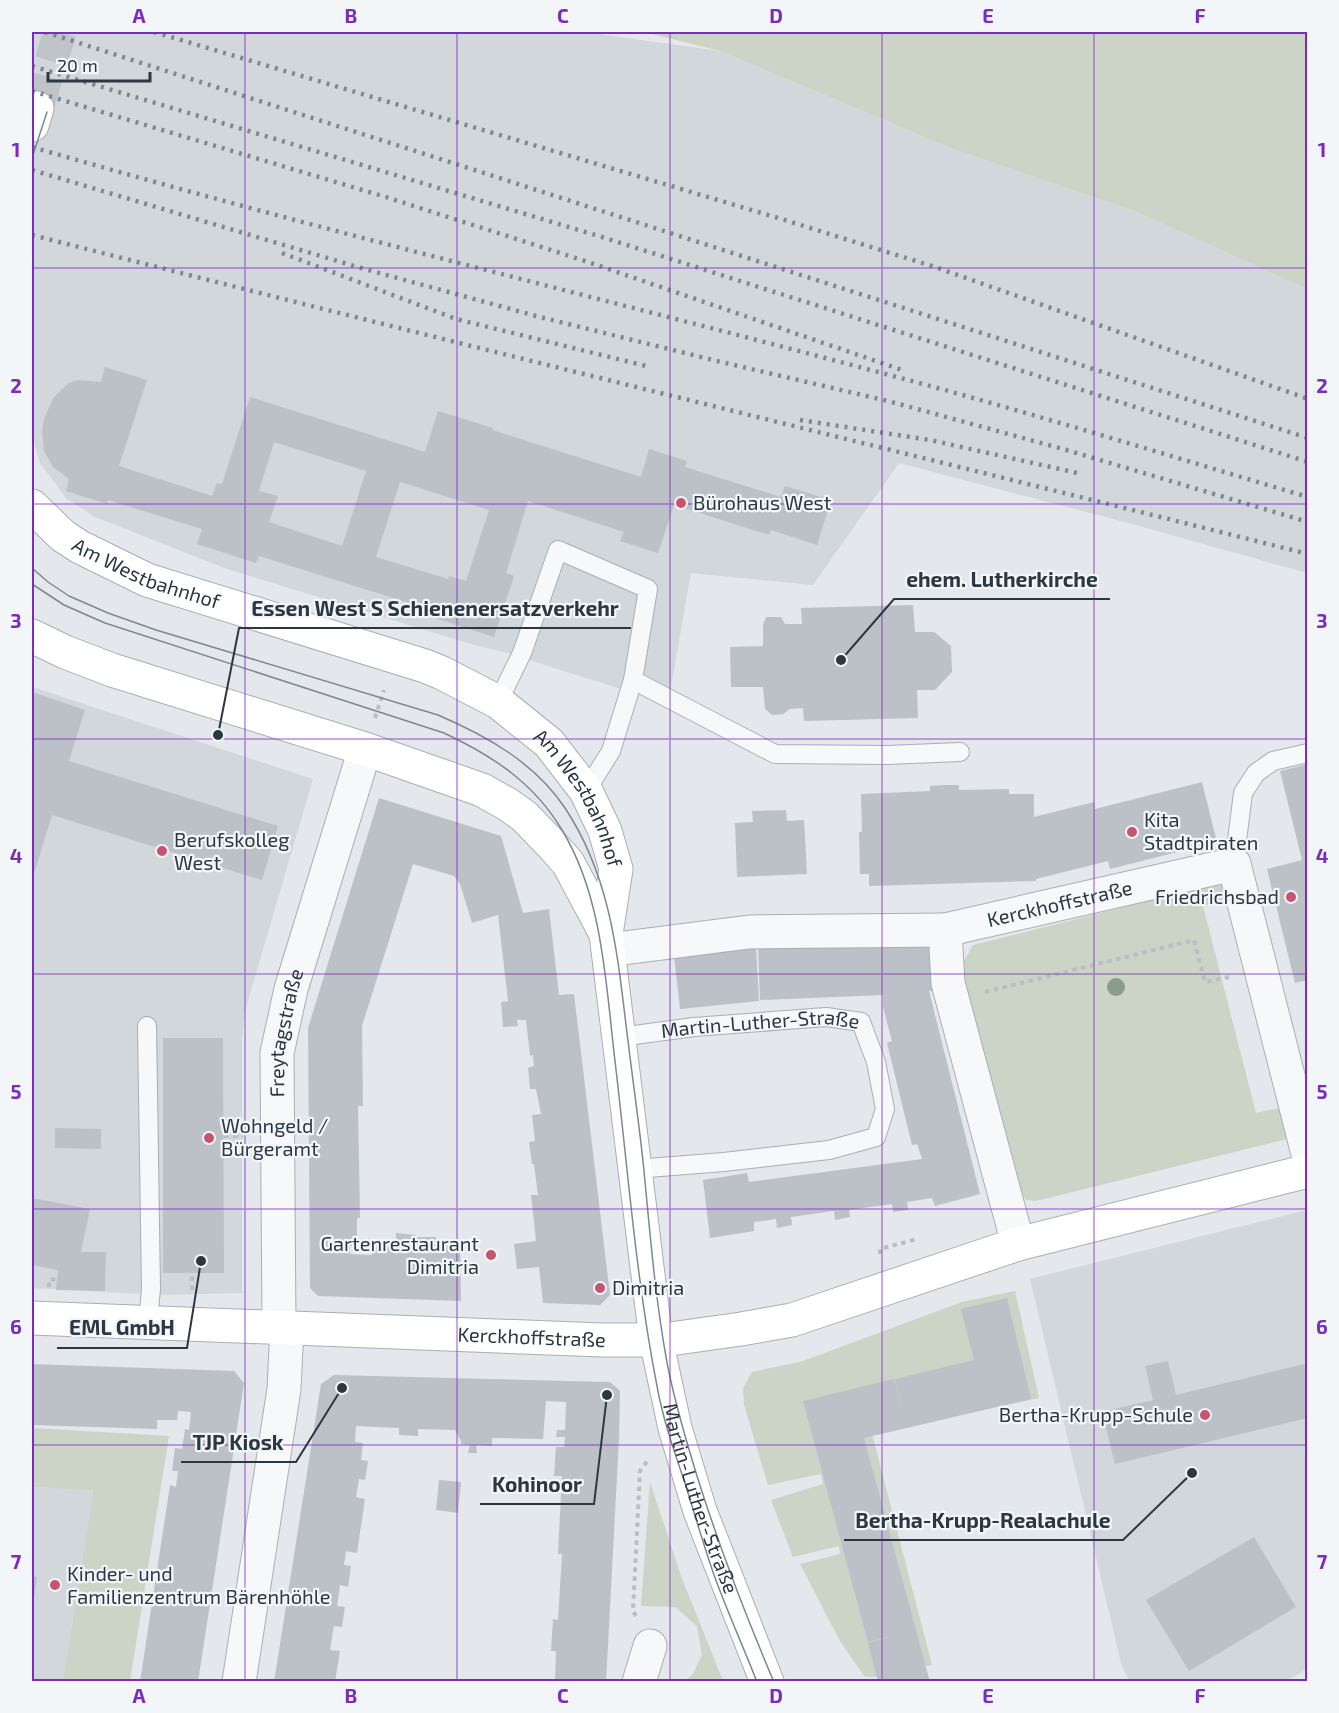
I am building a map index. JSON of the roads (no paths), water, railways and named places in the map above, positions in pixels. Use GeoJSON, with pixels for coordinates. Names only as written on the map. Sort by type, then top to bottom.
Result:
{"type":"FeatureCollection","features":[{"type":"Feature","properties":{"kind":"main road","name":"Am Westbahnhof"},"geometry":{"type":"LineString","coordinates":[[32,506],[71,542],[147,580],[425,666],[498,702],[549,743],[586,791],[605,831],[616,869],[607,942]]}},
{"type":"Feature","properties":{"kind":"main road","name":"Am Westbahnhof"},"geometry":{"type":"LineString","coordinates":[[32,636],[65,652],[112,670],[365,749],[482,790],[524,816],[538,828],[568,863],[607,942]]}},
{"type":"Feature","properties":{"kind":"main road","name":"Martin-Luther-Straße"},"geometry":{"type":"LineString","coordinates":[[607,942],[656,1340],[675,1428],[700,1511],[767,1682]]}},
{"type":"Feature","properties":{"kind":"main road","name":"Kerckhoffstraße"},"geometry":{"type":"LineString","coordinates":[[32,1318],[602,1340],[656,1340],[792,1320],[1018,1244],[1308,1171]]}},
{"type":"Feature","properties":{"kind":"street","name":"Freytagstraße"},"geometry":{"type":"LineString","coordinates":[[239,1682],[284,1389],[277,1053],[291,989],[365,749]]}},
{"type":"Feature","properties":{"kind":"street"},"geometry":{"type":"LineString","coordinates":[[1234,864],[1308,1154]]}},
{"type":"Feature","properties":{"kind":"street","name":"Kerckhoffstraße"},"geometry":{"type":"LineString","coordinates":[[945,930],[1234,864]]}},
{"type":"Feature","properties":{"kind":"street"},"geometry":{"type":"LineString","coordinates":[[607,942],[749,932],[945,930],[948,983],[1018,1244]]}},
{"type":"Feature","properties":{"kind":"street"},"geometry":{"type":"LineString","coordinates":[[639,1682],[650,1646]]}},
{"type":"Feature","properties":{"kind":"lane"},"geometry":{"type":"LineString","coordinates":[[498,702],[522,653],[558,550],[648,590],[633,680],[611,751],[586,791]]}},
{"type":"Feature","properties":{"kind":"lane"},"geometry":{"type":"LineString","coordinates":[[633,680],[775,754],[887,755],[960,752]]}},
{"type":"Feature","properties":{"kind":"lane"},"geometry":{"type":"LineString","coordinates":[[1234,864],[1243,793],[1256,773],[1273,762],[1308,753]]}},
{"type":"Feature","properties":{"kind":"lane","name":"Martin-Luther-Straße"},"geometry":{"type":"LineString","coordinates":[[619,1035],[826,1017],[861,1022],[876,1062],[885,1109],[876,1137],[829,1150],[635,1169]]}},
{"type":"Feature","properties":{"kind":"lane"},"geometry":{"type":"LineString","coordinates":[[147,1026],[151,1289],[148,1322]]}},
{"type":"Feature","properties":{"kind":"tunnel"},"geometry":{"type":"LineString","coordinates":[[37,108],[60,32]]}},
{"type":"Feature","properties":{"kind":"tram line"},"geometry":{"type":"LineString","coordinates":[[32,158],[47,112]]}},
{"type":"Feature","properties":{"kind":"tram line"},"geometry":{"type":"LineString","coordinates":[[32,568],[69,596],[108,613],[156,630],[438,715],[456,723],[509,752],[525,764],[553,792],[565,808],[594,865],[604,894],[617,955],[639,1125],[653,1264],[672,1387],[714,1528],[774,1682]]}},
{"type":"Feature","properties":{"kind":"tram line"},"geometry":{"type":"LineString","coordinates":[[32,584],[64,605],[105,623],[444,733],[479,751],[511,772],[539,798],[551,813],[576,856],[586,884],[600,942],[609,1003],[638,1265],[660,1399],[714,1575],[757,1682]]}},
{"type":"Feature","properties":{"kind":"railway"},"geometry":{"type":"LineString","coordinates":[[45,32],[1308,438]]}},
{"type":"Feature","properties":{"kind":"railway"},"geometry":{"type":"LineString","coordinates":[[154,32],[935,267],[1308,399]]}},
{"type":"Feature","properties":{"kind":"railway"},"geometry":{"type":"LineString","coordinates":[[32,66],[602,237],[1308,462]]}},
{"type":"Feature","properties":{"kind":"railway"},"geometry":{"type":"LineString","coordinates":[[32,91],[389,198],[588,262],[902,370]]}},
{"type":"Feature","properties":{"kind":"railway"},"geometry":{"type":"LineString","coordinates":[[32,147],[354,236],[945,390],[1308,497]]}},
{"type":"Feature","properties":{"kind":"railway"},"geometry":{"type":"LineString","coordinates":[[32,170],[361,268],[536,316],[888,401],[1063,449],[1308,522]]}},
{"type":"Feature","properties":{"kind":"railway"},"geometry":{"type":"LineString","coordinates":[[32,235],[1308,554]]}},
{"type":"Feature","properties":{"kind":"railway"},"geometry":{"type":"LineString","coordinates":[[282,253],[456,319],[646,366]]}},
{"type":"Feature","properties":{"kind":"railway"},"geometry":{"type":"LineString","coordinates":[[800,420],[930,440],[1082,474]]}},
{"type":"Feature","properties":{"kind":"place","name":"Bürohaus West"},"geometry":{"type":"Point","coordinates":[681,503]}},
{"type":"Feature","properties":{"kind":"place","name":"ehem. Lutherkirche"},"geometry":{"type":"Point","coordinates":[841,660]}},
{"type":"Feature","properties":{"kind":"place","name":"Essen West S Schienenersatzverkehr"},"geometry":{"type":"Point","coordinates":[218,735]}},
{"type":"Feature","properties":{"kind":"place","name":"Kita Stadtpiraten"},"geometry":{"type":"Point","coordinates":[1132,832]}},
{"type":"Feature","properties":{"kind":"place","name":"Berufskolleg West"},"geometry":{"type":"Point","coordinates":[162,851]}},
{"type":"Feature","properties":{"kind":"place","name":"Friedrichsbad"},"geometry":{"type":"Point","coordinates":[1291,897]}},
{"type":"Feature","properties":{"kind":"place","name":"Wohngeld / Bürgeramt"},"geometry":{"type":"Point","coordinates":[209,1138]}},
{"type":"Feature","properties":{"kind":"place","name":"Gartenrestaurant Dimitria"},"geometry":{"type":"Point","coordinates":[491,1255]}},
{"type":"Feature","properties":{"kind":"place","name":"EML GmbH"},"geometry":{"type":"Point","coordinates":[201,1261]}},
{"type":"Feature","properties":{"kind":"place","name":"Dimitria"},"geometry":{"type":"Point","coordinates":[600,1288]}},
{"type":"Feature","properties":{"kind":"place","name":"TJP Kiosk"},"geometry":{"type":"Point","coordinates":[342,1388]}},
{"type":"Feature","properties":{"kind":"place","name":"Kohinoor"},"geometry":{"type":"Point","coordinates":[607,1395]}},
{"type":"Feature","properties":{"kind":"place","name":"Bertha-Krupp-Schule"},"geometry":{"type":"Point","coordinates":[1205,1415]}},
{"type":"Feature","properties":{"kind":"place","name":"Bertha-Krupp-Realachule"},"geometry":{"type":"Point","coordinates":[1192,1473]}},
{"type":"Feature","properties":{"kind":"place","name":"Kinder- und Familienzentrum Bärenhöhle"},"geometry":{"type":"Point","coordinates":[55,1585]}}]}
